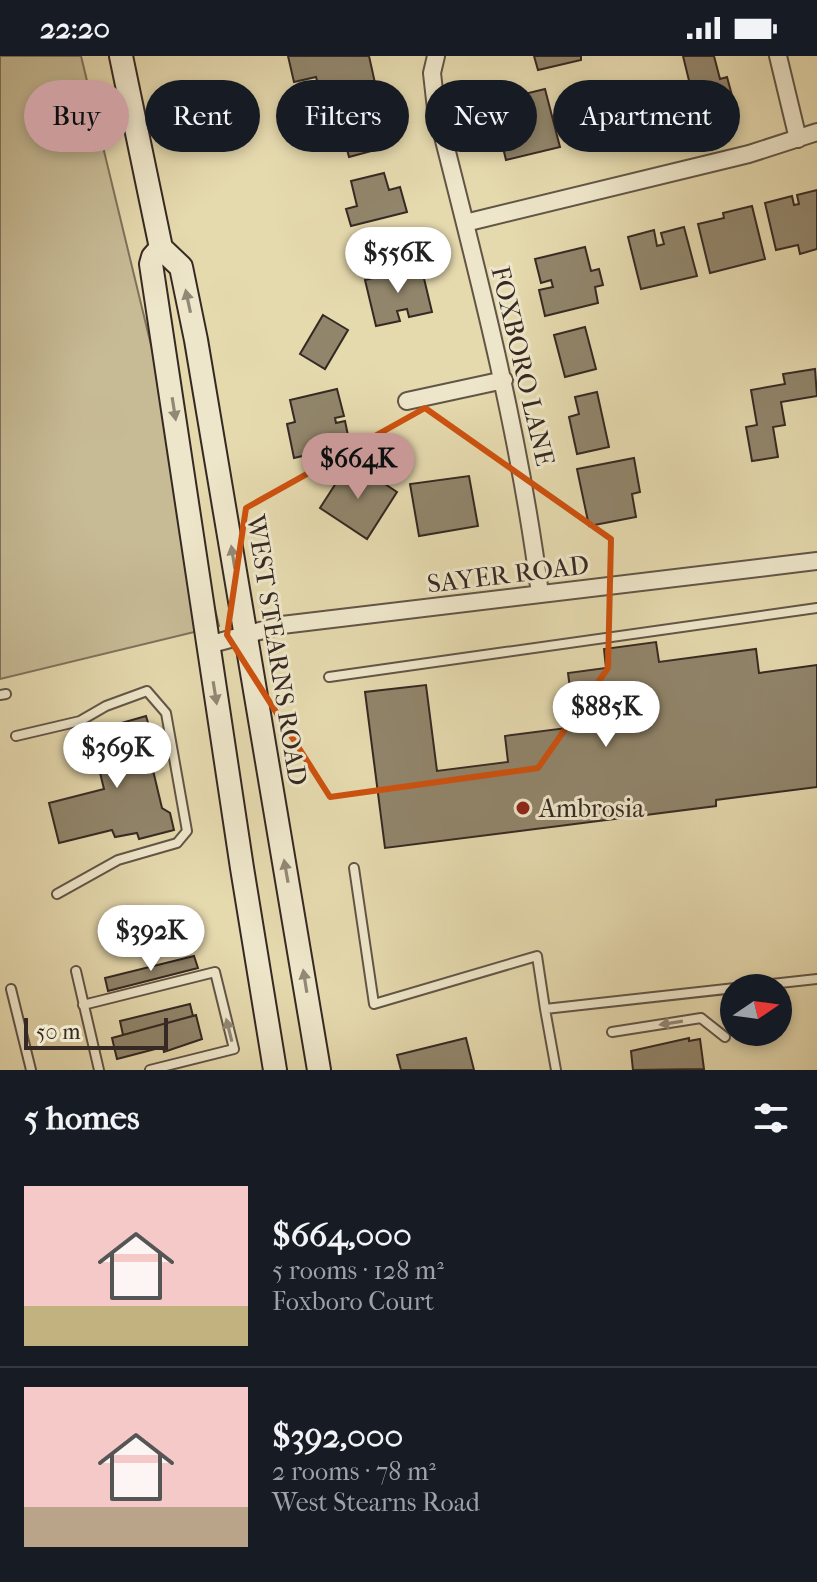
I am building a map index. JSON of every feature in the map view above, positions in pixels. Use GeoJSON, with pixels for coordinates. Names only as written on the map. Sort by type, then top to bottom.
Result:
{"type":"FeatureCollection","features":[{"type":"Feature","properties":{"kind":"main road","name":"WEST STEARNS ROAD"},"geometry":{"type":"LineString","coordinates":[[121,56],[161,248],[181,267],[199,356],[319,1070]]}},
{"type":"Feature","properties":{"kind":"main road","name":"WEST STEARNS ROAD"},"geometry":{"type":"LineString","coordinates":[[161,248],[151,264],[275,1070]]}},
{"type":"Feature","properties":{"kind":"street","name":"FOXBORO LANE"},"geometry":{"type":"LineString","coordinates":[[436,56],[432,73],[436,109],[504,380],[524,477],[540,594]]}},
{"type":"Feature","properties":{"kind":"street"},"geometry":{"type":"LineString","coordinates":[[778,56],[798,139]]}},
{"type":"Feature","properties":{"kind":"street"},"geometry":{"type":"LineString","coordinates":[[465,223],[749,154],[817,132]]}},
{"type":"Feature","properties":{"kind":"street"},"geometry":{"type":"LineString","coordinates":[[407,401],[504,380]]}},
{"type":"Feature","properties":{"kind":"street","name":"SAYER ROAD"},"geometry":{"type":"LineString","coordinates":[[208,645],[282,625],[817,561]]}},
{"type":"Feature","properties":{"kind":"lane"},"geometry":{"type":"LineString","coordinates":[[329,677],[817,608]]}},
{"type":"Feature","properties":{"kind":"lane"},"geometry":{"type":"LineString","coordinates":[[16,736],[80,721],[106,706],[147,691],[166,713],[187,831],[177,843],[118,860],[57,894]]}},
{"type":"Feature","properties":{"kind":"lane"},"geometry":{"type":"LineString","coordinates":[[354,868],[374,1004],[537,956],[556,1070]]}},
{"type":"Feature","properties":{"kind":"lane"},"geometry":{"type":"LineString","coordinates":[[76,971],[99,1070]]}},
{"type":"Feature","properties":{"kind":"lane"},"geometry":{"type":"LineString","coordinates":[[83,1005],[215,972],[234,1049],[150,1070]]}},
{"type":"Feature","properties":{"kind":"lane"},"geometry":{"type":"LineString","coordinates":[[545,1009],[817,979]]}},
{"type":"Feature","properties":{"kind":"lane"},"geometry":{"type":"LineString","coordinates":[[11,989],[31,1070]]}},
{"type":"Feature","properties":{"kind":"lane"},"geometry":{"type":"LineString","coordinates":[[612,1032],[701,1018],[720,1033]]}},
{"type":"Feature","properties":{"kind":"lane"},"geometry":{"type":"LineString","coordinates":[[198,1058],[201,1070]]}},
{"type":"Feature","properties":{"kind":"highlighted area"},"geometry":{"type":"Polygon","coordinates":[[[425,408],[611,539],[608,668],[538,768],[330,797],[227,635],[246,508],[425,408]]]}},
{"type":"Feature","properties":{"kind":"shaded area"},"geometry":{"type":"Polygon","coordinates":[[[0,56],[81,56],[87,80],[24,80],[24,152],[104,152],[219,626],[0,679],[0,56]]]}},
{"type":"Feature","properties":{"kind":"building"},"geometry":{"type":"Polygon","coordinates":[[[288,56],[369,56],[374,80],[317,80],[316,77],[294,80],[288,56]]]}},
{"type":"Feature","properties":{"kind":"building"},"geometry":{"type":"Polygon","coordinates":[[[534,56],[581,56],[581,60],[538,70],[534,56]]]}},
{"type":"Feature","properties":{"kind":"building"},"geometry":{"type":"Polygon","coordinates":[[[683,56],[714,56],[720,79],[727,77],[728,80],[689,80],[683,56]]]}},
{"type":"Feature","properties":{"kind":"building"},"geometry":{"type":"Polygon","coordinates":[[[545,89],[553,120],[553,149],[506,160],[504,152],[537,152],[537,91],[545,89]]]}},
{"type":"Feature","properties":{"kind":"building"},"geometry":{"type":"Polygon","coordinates":[[[348,152],[368,152],[349,157],[348,152]]]}},
{"type":"Feature","properties":{"kind":"building"},"geometry":{"type":"Polygon","coordinates":[[[384,173],[389,190],[400,187],[407,212],[351,226],[346,209],[357,206],[351,181],[384,173]]]}},
{"type":"Feature","properties":{"kind":"building"},"geometry":{"type":"Polygon","coordinates":[[[817,190],[817,249],[800,254],[798,245],[776,250],[765,203],[792,196],[794,205],[799,204],[797,195],[817,190]]]}},
{"type":"Feature","properties":{"kind":"building"},"geometry":{"type":"Polygon","coordinates":[[[752,206],[765,259],[710,273],[698,224],[724,218],[723,213],[752,206]]]}},
{"type":"Feature","properties":{"kind":"building"},"geometry":{"type":"Polygon","coordinates":[[[684,227],[697,276],[641,289],[628,237],[654,230],[657,246],[664,244],[661,233],[684,227]]]}},
{"type":"Feature","properties":{"kind":"building"},"geometry":{"type":"Polygon","coordinates":[[[585,247],[591,271],[599,269],[603,285],[595,287],[598,303],[545,316],[539,290],[553,287],[551,280],[541,283],[535,259],[585,247]]]}},
{"type":"Feature","properties":{"kind":"building"},"geometry":{"type":"Polygon","coordinates":[[[421,266],[432,312],[409,317],[407,309],[397,311],[400,321],[376,326],[365,280],[421,266]]]}},
{"type":"Feature","properties":{"kind":"building"},"geometry":{"type":"Polygon","coordinates":[[[323,315],[348,330],[325,369],[300,354],[323,315]]]}},
{"type":"Feature","properties":{"kind":"building"},"geometry":{"type":"Polygon","coordinates":[[[585,327],[596,369],[565,377],[554,335],[585,327]]]}},
{"type":"Feature","properties":{"kind":"building"},"geometry":{"type":"Polygon","coordinates":[[[815,369],[817,396],[781,402],[785,425],[773,427],[778,457],[752,461],[746,427],[757,425],[751,390],[785,384],[783,374],[815,369]]]}},
{"type":"Feature","properties":{"kind":"building"},"geometry":{"type":"Polygon","coordinates":[[[337,389],[344,416],[335,418],[336,423],[345,421],[350,445],[294,458],[287,424],[295,422],[290,400],[337,389]]]}},
{"type":"Feature","properties":{"kind":"building"},"geometry":{"type":"Polygon","coordinates":[[[597,392],[609,447],[577,454],[569,417],[579,414],[575,397],[597,392]]]}},
{"type":"Feature","properties":{"kind":"building"},"geometry":{"type":"Polygon","coordinates":[[[634,458],[640,492],[632,494],[636,517],[589,526],[577,469],[634,458]]]}},
{"type":"Feature","properties":{"kind":"building"},"geometry":{"type":"Polygon","coordinates":[[[347,466],[370,480],[373,476],[397,492],[367,539],[320,508],[347,466]]]}},
{"type":"Feature","properties":{"kind":"building"},"geometry":{"type":"Polygon","coordinates":[[[469,476],[478,526],[419,536],[410,484],[469,476]]]}},
{"type":"Feature","properties":{"kind":"building"},"geometry":{"type":"Polygon","coordinates":[[[656,642],[659,662],[756,649],[759,673],[817,665],[817,787],[716,800],[716,806],[385,848],[365,692],[426,685],[437,771],[508,762],[505,736],[575,727],[568,673],[606,668],[604,649],[656,642]]]}},
{"type":"Feature","properties":{"kind":"building"},"geometry":{"type":"Polygon","coordinates":[[[146,716],[149,726],[146,741],[162,808],[170,813],[174,830],[139,839],[137,833],[115,837],[112,830],[59,843],[49,803],[104,789],[90,732],[146,716]]]}},
{"type":"Feature","properties":{"kind":"building"},"geometry":{"type":"Polygon","coordinates":[[[194,956],[198,968],[108,991],[105,978],[194,956]]]}},
{"type":"Feature","properties":{"kind":"building"},"geometry":{"type":"Polygon","coordinates":[[[190,1004],[193,1016],[123,1035],[120,1021],[190,1004]]]}},
{"type":"Feature","properties":{"kind":"building"},"geometry":{"type":"Polygon","coordinates":[[[196,1015],[202,1039],[164,1052],[163,1047],[117,1059],[112,1038],[196,1015]]]}},
{"type":"Feature","properties":{"kind":"building"},"geometry":{"type":"Polygon","coordinates":[[[466,1038],[474,1070],[401,1070],[397,1055],[466,1038]]]}},
{"type":"Feature","properties":{"kind":"building"},"geometry":{"type":"Polygon","coordinates":[[[689,1038],[689,1041],[700,1039],[704,1069],[633,1070],[631,1051],[689,1038]]]}},
{"type":"Feature","properties":{"kind":"place","name":"Ambrosia"},"geometry":{"type":"Point","coordinates":[523,808]}}]}
